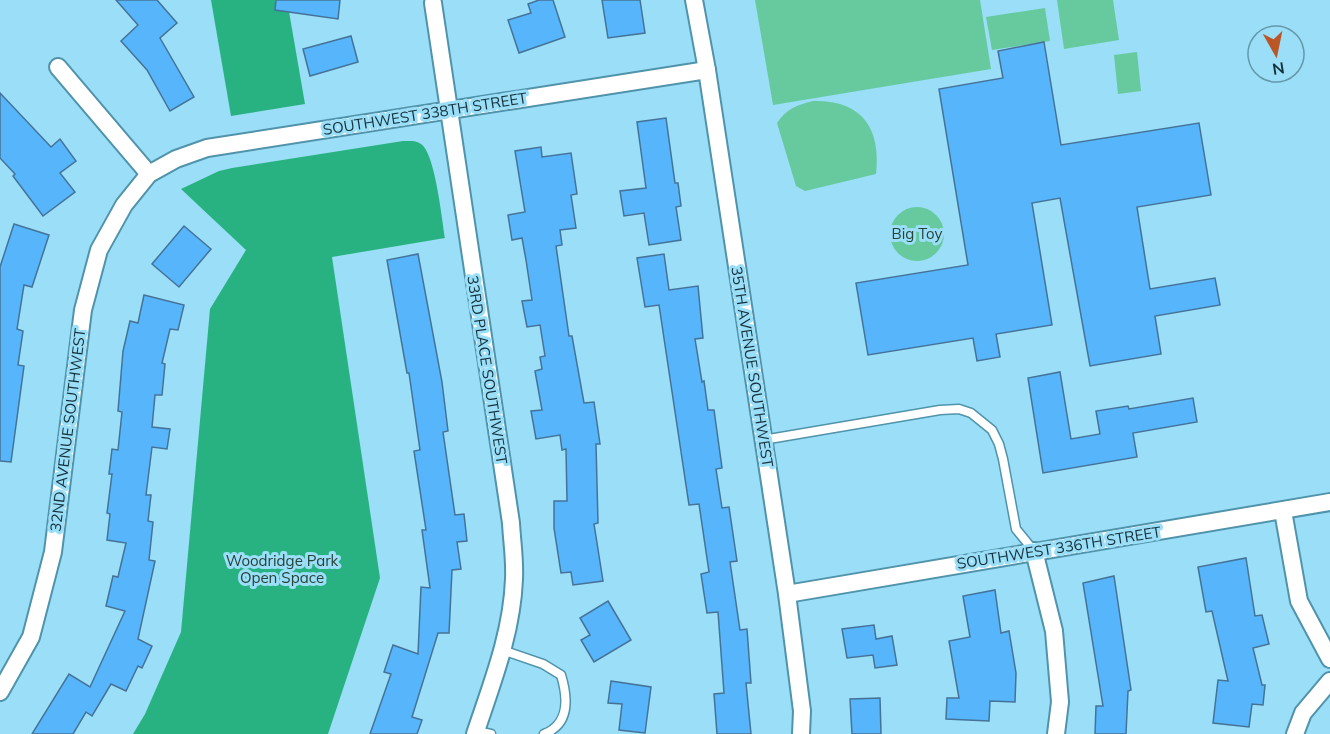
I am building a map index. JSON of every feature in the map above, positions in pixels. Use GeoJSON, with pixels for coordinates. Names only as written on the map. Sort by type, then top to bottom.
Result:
{"type":"FeatureCollection","features":[{"type":"Feature","properties":{"kind":"street","name":"35TH AVENUE SOUTHWEST"},"geometry":{"type":"LineString","coordinates":[[694,0],[707,70],[787,594],[802,711],[801,734]]}},
{"type":"Feature","properties":{"kind":"street","name":"33RD PLACE SOUTHWEST"},"geometry":{"type":"LineString","coordinates":[[433,3],[511,523],[514,577],[510,617],[480,733]]}},
{"type":"Feature","properties":{"kind":"street"},"geometry":{"type":"LineString","coordinates":[[58,67],[149,174]]}},
{"type":"Feature","properties":{"kind":"street","name":"SOUTHWEST 338TH STREET"},"geometry":{"type":"LineString","coordinates":[[149,174],[176,159],[207,148],[707,70]]}},
{"type":"Feature","properties":{"kind":"street","name":"32ND AVENUE SOUTHWEST"},"geometry":{"type":"LineString","coordinates":[[0,692],[31,637],[53,552],[83,310],[99,250],[123,205],[149,174]]}},
{"type":"Feature","properties":{"kind":"street","name":"SOUTHWEST 336TH STREET"},"geometry":{"type":"LineString","coordinates":[[787,594],[1330,502]]}},
{"type":"Feature","properties":{"kind":"street"},"geometry":{"type":"LineString","coordinates":[[1284,511],[1299,602],[1330,659]]}},
{"type":"Feature","properties":{"kind":"street"},"geometry":{"type":"LineString","coordinates":[[1034,551],[1054,631],[1060,702],[1056,734]]}},
{"type":"Feature","properties":{"kind":"street"},"geometry":{"type":"LineString","coordinates":[[1295,734],[1304,713],[1330,681]]}},
{"type":"Feature","properties":{"kind":"lane"},"geometry":{"type":"LineString","coordinates":[[763,440],[940,410],[959,409],[971,413],[992,430],[999,444],[1016,529],[1034,551]]}},
{"type":"Feature","properties":{"kind":"lane"},"geometry":{"type":"LineString","coordinates":[[502,650],[543,664],[561,675],[566,691],[566,708],[561,723],[552,731],[544,734]]}},
{"type":"Feature","properties":{"kind":"green space"},"geometry":{"type":"Polygon","coordinates":[[[211,0],[287,0],[305,104],[231,116],[211,0]]]}},
{"type":"Feature","properties":{"kind":"green space"},"geometry":{"type":"Polygon","coordinates":[[[755,0],[980,0],[991,69],[773,105],[755,0]]]}},
{"type":"Feature","properties":{"kind":"green space"},"geometry":{"type":"Polygon","coordinates":[[[1057,0],[1113,0],[1119,40],[1064,49],[1057,0]]]}},
{"type":"Feature","properties":{"kind":"green space"},"geometry":{"type":"Polygon","coordinates":[[[1045,8],[1050,41],[992,50],[986,17],[1045,8]]]}},
{"type":"Feature","properties":{"kind":"green space"},"geometry":{"type":"Polygon","coordinates":[[[1137,52],[1141,91],[1118,94],[1114,55],[1137,52]]]}},
{"type":"Feature","properties":{"kind":"green space"},"geometry":{"type":"Polygon","coordinates":[[[813,101],[844,106],[865,120],[875,143],[876,174],[805,191],[796,186],[777,123],[792,108],[813,101]]]}},
{"type":"Feature","properties":{"kind":"green space","name":"Woodridge Park Open Space"},"geometry":{"type":"Polygon","coordinates":[[[403,141],[417,142],[426,150],[434,173],[445,238],[332,257],[380,578],[328,734],[133,734],[145,714],[181,632],[210,309],[246,250],[181,189],[219,171],[232,168],[403,141]]]}},
{"type":"Feature","properties":{"kind":"green space","name":"Big Toy"},"geometry":{"type":"Polygon","coordinates":[[[912,207],[922,207],[932,211],[940,219],[944,234],[940,249],[932,257],[922,261],[912,261],[902,257],[894,249],[890,239],[890,229],[894,219],[902,211],[912,207]]]}},
{"type":"Feature","properties":{"kind":"building"},"geometry":{"type":"Polygon","coordinates":[[[116,0],[157,0],[177,23],[160,38],[194,97],[170,111],[147,70],[121,41],[138,25],[116,0]]]}},
{"type":"Feature","properties":{"kind":"building"},"geometry":{"type":"Polygon","coordinates":[[[276,0],[340,0],[338,19],[275,10],[276,0]]]}},
{"type":"Feature","properties":{"kind":"building"},"geometry":{"type":"Polygon","coordinates":[[[539,0],[553,0],[565,37],[519,53],[508,20],[531,13],[528,4],[539,0]]]}},
{"type":"Feature","properties":{"kind":"building"},"geometry":{"type":"Polygon","coordinates":[[[602,0],[640,0],[645,33],[608,38],[602,0]]]}},
{"type":"Feature","properties":{"kind":"building"},"geometry":{"type":"Polygon","coordinates":[[[351,36],[358,62],[310,76],[303,49],[351,36]]]}},
{"type":"Feature","properties":{"kind":"building"},"geometry":{"type":"Polygon","coordinates":[[[1044,42],[1061,145],[1199,123],[1211,195],[1137,207],[1150,289],[1215,278],[1220,305],[1155,316],[1161,354],[1090,366],[1060,198],[1032,203],[1052,325],[996,334],[1000,357],[977,361],[973,338],[868,355],[856,283],[968,265],[939,89],[1003,78],[998,51],[1044,42]]]}},
{"type":"Feature","properties":{"kind":"building"},"geometry":{"type":"Polygon","coordinates":[[[0,93],[51,147],[60,139],[76,161],[60,173],[75,192],[43,216],[13,176],[15,174],[0,158],[0,93]]]}},
{"type":"Feature","properties":{"kind":"building"},"geometry":{"type":"Polygon","coordinates":[[[666,118],[675,183],[678,183],[681,206],[676,207],[681,240],[649,245],[644,213],[624,216],[620,191],[646,188],[637,122],[666,118]]]}},
{"type":"Feature","properties":{"kind":"building"},"geometry":{"type":"Polygon","coordinates":[[[541,147],[542,157],[571,153],[577,194],[571,195],[576,228],[560,230],[562,245],[556,246],[569,336],[572,336],[584,403],[594,402],[600,444],[596,444],[598,523],[594,524],[603,581],[573,585],[571,572],[561,573],[554,528],[554,501],[567,501],[566,449],[562,450],[560,435],[536,439],[531,411],[542,410],[535,371],[542,369],[540,357],[545,356],[540,325],[527,327],[522,301],[532,300],[526,260],[522,238],[512,240],[508,215],[525,212],[515,151],[541,147]]]}},
{"type":"Feature","properties":{"kind":"building"},"geometry":{"type":"Polygon","coordinates":[[[14,224],[49,235],[32,287],[24,285],[17,329],[23,331],[18,365],[24,366],[11,462],[0,461],[0,267],[14,224]]]}},
{"type":"Feature","properties":{"kind":"building"},"geometry":{"type":"Polygon","coordinates":[[[184,226],[211,249],[179,287],[152,264],[184,226]]]}},
{"type":"Feature","properties":{"kind":"building"},"geometry":{"type":"Polygon","coordinates":[[[418,254],[442,382],[448,431],[443,432],[455,515],[464,514],[467,541],[457,542],[461,569],[452,570],[449,633],[438,633],[412,717],[422,720],[417,734],[370,734],[391,674],[384,672],[393,645],[418,654],[421,587],[430,588],[422,530],[426,530],[414,451],[420,450],[409,373],[407,373],[387,260],[418,254]]]}},
{"type":"Feature","properties":{"kind":"building"},"geometry":{"type":"Polygon","coordinates":[[[664,254],[669,290],[698,286],[703,338],[695,339],[708,410],[714,410],[722,468],[716,469],[722,508],[729,507],[737,561],[730,562],[740,630],[747,629],[751,683],[746,683],[751,734],[717,734],[714,694],[724,693],[718,612],[707,613],[701,574],[709,572],[699,504],[689,505],[659,305],[645,307],[637,258],[664,254]]]}},
{"type":"Feature","properties":{"kind":"building"},"geometry":{"type":"Polygon","coordinates":[[[144,295],[184,305],[178,330],[170,329],[162,363],[165,364],[162,395],[155,395],[152,427],[170,429],[167,449],[152,447],[146,495],[151,495],[148,521],[153,522],[149,560],[155,561],[138,639],[152,646],[142,668],[138,666],[126,691],[111,684],[92,716],[86,712],[73,734],[32,734],[69,674],[90,687],[125,611],[106,606],[113,576],[118,577],[126,543],[107,540],[110,514],[107,513],[112,474],[109,474],[112,449],[118,450],[122,412],[118,411],[123,351],[130,321],[138,323],[144,295]]]}},
{"type":"Feature","properties":{"kind":"building"},"geometry":{"type":"Polygon","coordinates":[[[1060,372],[1071,439],[1100,434],[1096,411],[1128,406],[1129,409],[1193,398],[1197,422],[1133,433],[1137,457],[1043,473],[1028,378],[1060,372]]]}},
{"type":"Feature","properties":{"kind":"building"},"geometry":{"type":"Polygon","coordinates":[[[1246,558],[1255,616],[1262,615],[1269,644],[1253,648],[1262,685],[1265,685],[1263,705],[1252,704],[1249,727],[1213,723],[1218,680],[1228,681],[1212,611],[1206,612],[1198,567],[1246,558]]]}},
{"type":"Feature","properties":{"kind":"building"},"geometry":{"type":"Polygon","coordinates":[[[1114,576],[1131,690],[1128,691],[1126,734],[1095,734],[1096,706],[1103,706],[1083,583],[1114,576]]]}},
{"type":"Feature","properties":{"kind":"building"},"geometry":{"type":"Polygon","coordinates":[[[995,590],[1001,633],[1009,631],[1016,673],[1015,702],[990,701],[989,721],[946,719],[947,698],[959,698],[949,641],[970,637],[963,596],[995,590]]]}},
{"type":"Feature","properties":{"kind":"building"},"geometry":{"type":"Polygon","coordinates":[[[608,601],[631,640],[594,662],[581,640],[590,635],[580,618],[608,601]]]}},
{"type":"Feature","properties":{"kind":"building"},"geometry":{"type":"Polygon","coordinates":[[[874,625],[876,639],[892,636],[897,665],[875,668],[873,655],[847,658],[842,629],[874,625]]]}},
{"type":"Feature","properties":{"kind":"building"},"geometry":{"type":"Polygon","coordinates":[[[611,681],[651,687],[645,733],[619,730],[622,704],[608,703],[611,681]]]}},
{"type":"Feature","properties":{"kind":"building"},"geometry":{"type":"Polygon","coordinates":[[[880,698],[881,734],[852,734],[850,699],[880,698]]]}}]}
